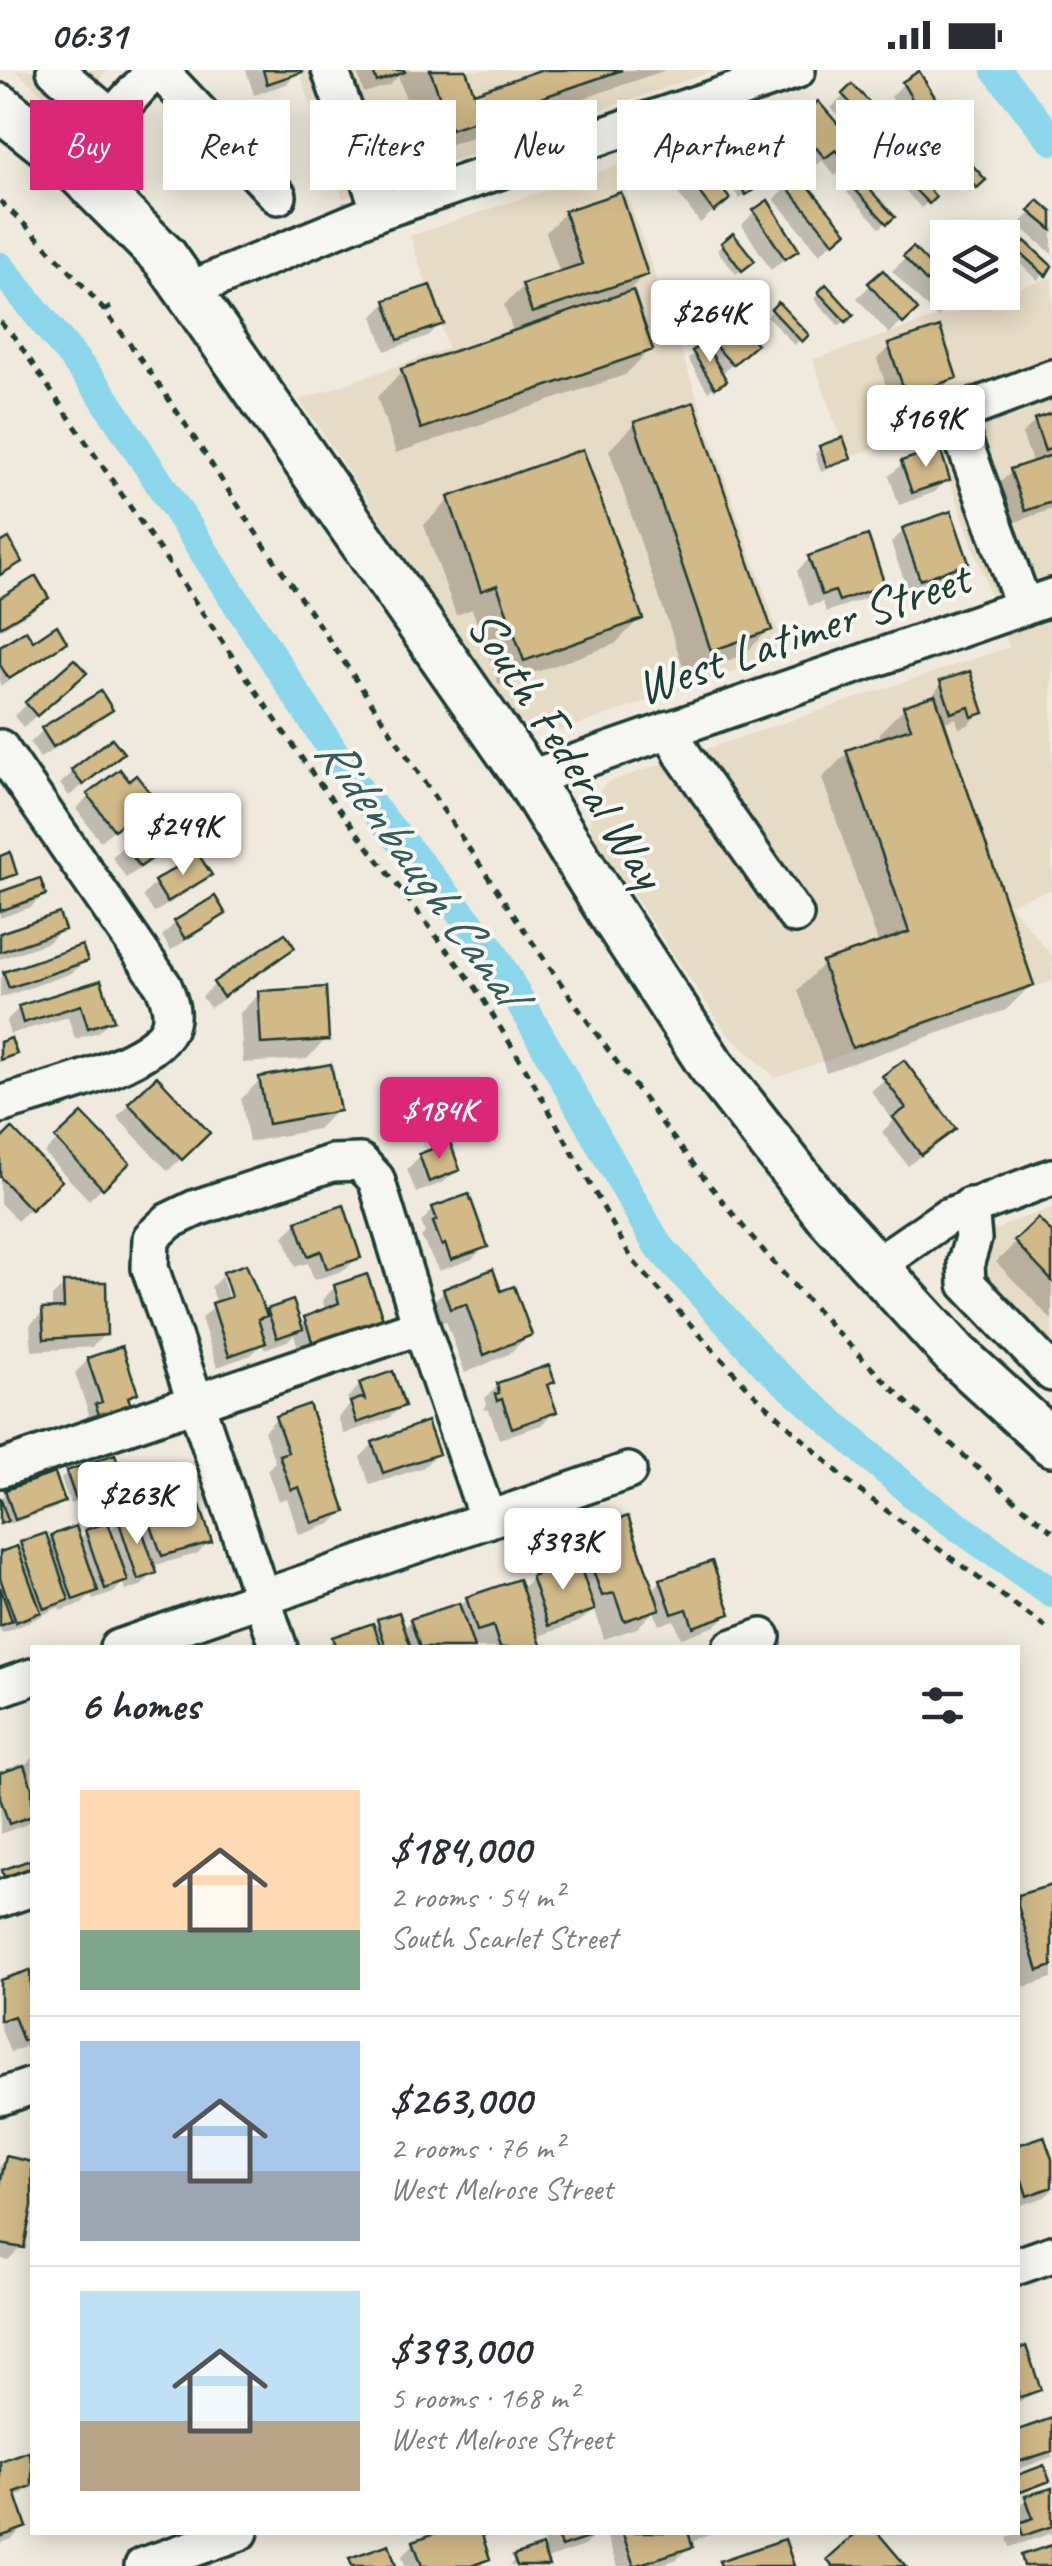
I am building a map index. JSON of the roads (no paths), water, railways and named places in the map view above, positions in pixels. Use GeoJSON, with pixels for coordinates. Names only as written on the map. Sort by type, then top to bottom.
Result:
{"type":"FeatureCollection","features":[{"type":"Feature","properties":{"kind":"main road","name":"South Federal Way"},"geometry":{"type":"LineString","coordinates":[[0,107],[30,131]]}},
{"type":"Feature","properties":{"kind":"main road","name":"South Federal Way"},"geometry":{"type":"LineString","coordinates":[[97,190],[165,258],[189,290],[528,779],[710,1064],[827,1214],[956,1354],[1047,1430]]}},
{"type":"Feature","properties":{"kind":"street"},"geometry":{"type":"LineString","coordinates":[[55,70],[91,100]]}},
{"type":"Feature","properties":{"kind":"street"},"geometry":{"type":"LineString","coordinates":[[129,100],[157,70],[278,196]]}},
{"type":"Feature","properties":{"kind":"street"},"geometry":{"type":"LineString","coordinates":[[330,70],[380,211]]}},
{"type":"Feature","properties":{"kind":"street"},"geometry":{"type":"LineString","coordinates":[[189,290],[380,211],[797,70]]}},
{"type":"Feature","properties":{"kind":"street"},"geometry":{"type":"LineString","coordinates":[[1038,602],[954,415],[1052,378]]}},
{"type":"Feature","properties":{"kind":"street","name":"West Latimer Street"},"geometry":{"type":"LineString","coordinates":[[528,779],[1038,602]]}},
{"type":"Feature","properties":{"kind":"street"},"geometry":{"type":"LineString","coordinates":[[670,730],[683,755],[795,914]]}},
{"type":"Feature","properties":{"kind":"street"},"geometry":{"type":"LineString","coordinates":[[0,748],[164,984],[172,1006],[170,1028],[154,1047],[134,1060],[0,1105]]}},
{"type":"Feature","properties":{"kind":"street"},"geometry":{"type":"LineString","coordinates":[[278,1645],[150,1268],[151,1238],[169,1221],[196,1208],[332,1162],[360,1162],[376,1179],[420,1326],[488,1520]]}},
{"type":"Feature","properties":{"kind":"street"},"geometry":{"type":"LineString","coordinates":[[875,1266],[946,1216],[1052,1177]]}},
{"type":"Feature","properties":{"kind":"street"},"geometry":{"type":"LineString","coordinates":[[970,1206],[973,1239],[966,1262],[967,1284],[1052,1373]]}},
{"type":"Feature","properties":{"kind":"street"},"geometry":{"type":"LineString","coordinates":[[0,1468],[420,1326]]}},
{"type":"Feature","properties":{"kind":"street"},"geometry":{"type":"LineString","coordinates":[[127,1645],[628,1471]]}},
{"type":"Feature","properties":{"kind":"street"},"geometry":{"type":"LineString","coordinates":[[0,1688],[30,1678]]}},
{"type":"Feature","properties":{"kind":"street"},"geometry":{"type":"LineString","coordinates":[[0,1899],[30,1889]]}},
{"type":"Feature","properties":{"kind":"street"},"geometry":{"type":"LineString","coordinates":[[0,2098],[30,2087]]}},
{"type":"Feature","properties":{"kind":"street"},"geometry":{"type":"LineString","coordinates":[[1020,2265],[1052,2254]]}},
{"type":"Feature","properties":{"kind":"street"},"geometry":{"type":"LineString","coordinates":[[143,2566],[231,2535]]}},
{"type":"Feature","properties":{"kind":"waterway"},"geometry":{"type":"LineString","coordinates":[[996,70],[1052,140]]}},
{"type":"Feature","properties":{"kind":"waterway","name":"Ridenbaugh Canal"},"geometry":{"type":"LineString","coordinates":[[0,267],[99,390],[359,791],[490,948],[657,1244],[766,1365],[919,1499],[1052,1593]]}}]}
